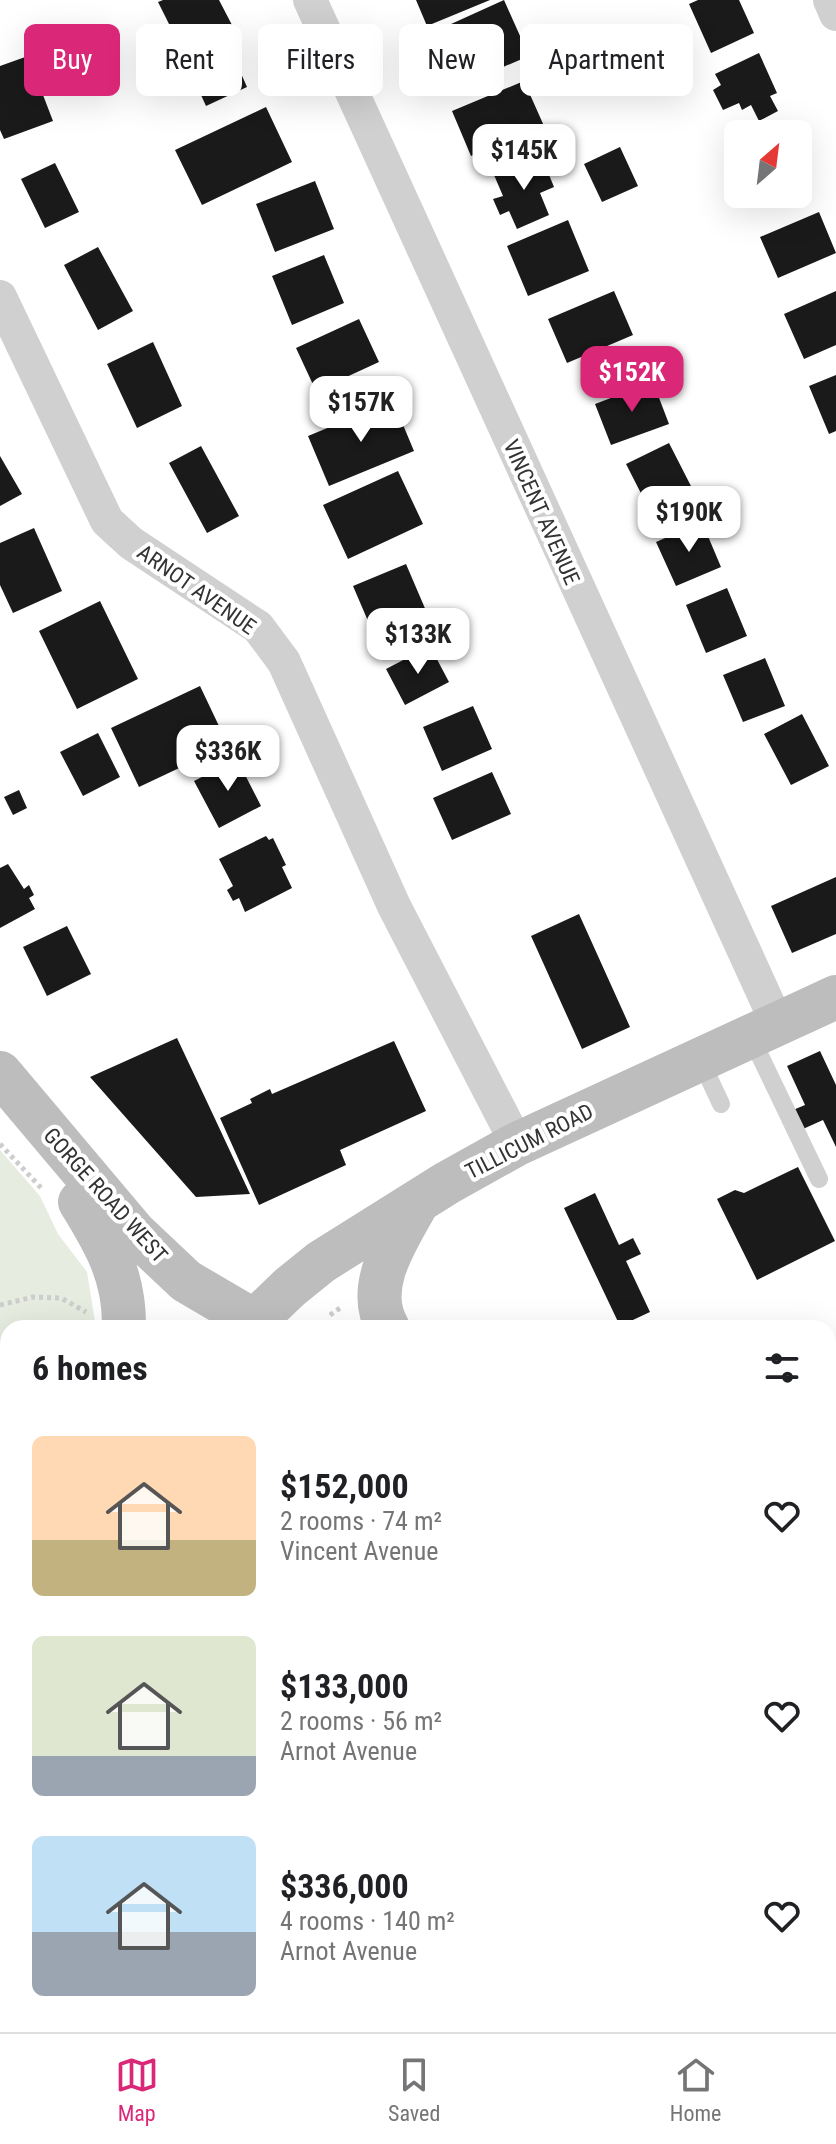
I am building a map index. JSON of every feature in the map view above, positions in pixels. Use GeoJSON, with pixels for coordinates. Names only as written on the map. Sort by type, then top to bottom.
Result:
{"type":"FeatureCollection","features":[{"type":"Feature","properties":{"kind":"main road","name":"TILLICUM ROAD"},"geometry":{"type":"LineString","coordinates":[[261,1320],[290,1287],[321,1262],[447,1183],[517,1144],[836,997]]}},
{"type":"Feature","properties":{"kind":"main road","name":"GORGE ROAD WEST"},"geometry":{"type":"LineString","coordinates":[[0,1073],[144,1242],[186,1281],[247,1320]]}},
{"type":"Feature","properties":{"kind":"main road"},"geometry":{"type":"LineString","coordinates":[[37,1118],[59,1168],[108,1248],[121,1284],[112,1320]]}},
{"type":"Feature","properties":{"kind":"main road"},"geometry":{"type":"LineString","coordinates":[[383,1320],[379,1294],[387,1258],[417,1203]]}},
{"type":"Feature","properties":{"kind":"street","name":"VINCENT AVENUE"},"geometry":{"type":"LineString","coordinates":[[310,0],[764,1029]]}},
{"type":"Feature","properties":{"kind":"street"},"geometry":{"type":"LineString","coordinates":[[830,0],[836,14]]}},
{"type":"Feature","properties":{"kind":"street","name":"ARNOT AVENUE"},"geometry":{"type":"LineString","coordinates":[[0,297],[107,521],[131,543],[258,627],[284,662],[394,906],[517,1144]]}},
{"type":"Feature","properties":{"kind":"lane"},"geometry":{"type":"LineString","coordinates":[[764,1029],[819,1179]]}},
{"type":"Feature","properties":{"kind":"lane"},"geometry":{"type":"LineString","coordinates":[[700,1058],[721,1104]]}},
{"type":"Feature","properties":{"kind":"path"},"geometry":{"type":"LineString","coordinates":[[0,1305],[33,1297],[61,1298],[107,1320]]}},
{"type":"Feature","properties":{"kind":"path"},"geometry":{"type":"LineString","coordinates":[[321,1309],[330,1315],[325,1320]]}},
{"type":"Feature","properties":{"kind":"shaded area"},"geometry":{"type":"Polygon","coordinates":[[[0,1150],[40,1196],[58,1234],[87,1272],[95,1320],[0,1320],[0,1150]]]}},
{"type":"Feature","properties":{"kind":"building"},"geometry":{"type":"Polygon","coordinates":[[[219,0],[231,24],[169,24],[158,2],[219,0]]]}},
{"type":"Feature","properties":{"kind":"building"},"geometry":{"type":"Polygon","coordinates":[[[416,0],[490,0],[432,24],[426,24],[416,0]]]}},
{"type":"Feature","properties":{"kind":"building"},"geometry":{"type":"Polygon","coordinates":[[[504,0],[520,36],[520,60],[504,67],[504,24],[451,24],[504,0]]]}},
{"type":"Feature","properties":{"kind":"building"},"geometry":{"type":"Polygon","coordinates":[[[698,0],[739,0],[754,33],[711,53],[689,4],[698,0]]]}},
{"type":"Feature","properties":{"kind":"building"},"geometry":{"type":"Polygon","coordinates":[[[759,53],[777,93],[770,96],[778,111],[758,120],[751,105],[742,110],[739,103],[723,110],[713,90],[721,85],[715,74],[759,53]]]}},
{"type":"Feature","properties":{"kind":"building"},"geometry":{"type":"Polygon","coordinates":[[[24,57],[24,96],[43,96],[53,121],[4,139],[0,130],[0,66],[24,57]]]}},
{"type":"Feature","properties":{"kind":"building"},"geometry":{"type":"Polygon","coordinates":[[[520,83],[520,96],[531,96],[544,126],[471,156],[452,111],[488,96],[504,96],[504,89],[520,83]]]}},
{"type":"Feature","properties":{"kind":"building"},"geometry":{"type":"Polygon","coordinates":[[[201,96],[228,96],[206,106],[201,96]]]}},
{"type":"Feature","properties":{"kind":"building"},"geometry":{"type":"Polygon","coordinates":[[[266,107],[292,162],[202,205],[175,150],[266,107]]]}},
{"type":"Feature","properties":{"kind":"building"},"geometry":{"type":"Polygon","coordinates":[[[620,147],[638,186],[602,202],[584,164],[620,147]]]}},
{"type":"Feature","properties":{"kind":"building"},"geometry":{"type":"Polygon","coordinates":[[[541,155],[554,187],[540,193],[549,215],[517,229],[509,211],[500,215],[493,199],[503,196],[494,175],[541,155]]]}},
{"type":"Feature","properties":{"kind":"building"},"geometry":{"type":"Polygon","coordinates":[[[55,163],[79,212],[45,228],[21,179],[55,163]]]}},
{"type":"Feature","properties":{"kind":"building"},"geometry":{"type":"Polygon","coordinates":[[[315,181],[334,229],[275,252],[256,204],[315,181]]]}},
{"type":"Feature","properties":{"kind":"building"},"geometry":{"type":"Polygon","coordinates":[[[819,212],[836,253],[778,278],[760,237],[819,212]]]}},
{"type":"Feature","properties":{"kind":"building"},"geometry":{"type":"Polygon","coordinates":[[[568,220],[589,271],[528,296],[507,246],[568,220]]]}},
{"type":"Feature","properties":{"kind":"building"},"geometry":{"type":"Polygon","coordinates":[[[98,247],[133,311],[98,330],[64,265],[98,247]]]}},
{"type":"Feature","properties":{"kind":"building"},"geometry":{"type":"Polygon","coordinates":[[[324,255],[344,303],[292,325],[272,276],[324,255]]]}},
{"type":"Feature","properties":{"kind":"building"},"geometry":{"type":"Polygon","coordinates":[[[614,291],[633,335],[567,363],[548,319],[614,291]]]}},
{"type":"Feature","properties":{"kind":"building"},"geometry":{"type":"Polygon","coordinates":[[[836,291],[836,345],[804,359],[784,314],[836,291]]]}},
{"type":"Feature","properties":{"kind":"building"},"geometry":{"type":"Polygon","coordinates":[[[359,319],[379,362],[316,391],[296,348],[359,319]]]}},
{"type":"Feature","properties":{"kind":"building"},"geometry":{"type":"Polygon","coordinates":[[[153,342],[182,406],[137,428],[107,364],[153,342]]]}},
{"type":"Feature","properties":{"kind":"building"},"geometry":{"type":"Polygon","coordinates":[[[836,375],[836,431],[829,434],[809,386],[836,375]]]}},
{"type":"Feature","properties":{"kind":"building"},"geometry":{"type":"Polygon","coordinates":[[[653,382],[669,424],[611,445],[595,404],[653,382]]]}},
{"type":"Feature","properties":{"kind":"building"},"geometry":{"type":"Polygon","coordinates":[[[393,401],[414,451],[329,486],[308,436],[393,401]]]}},
{"type":"Feature","properties":{"kind":"building"},"geometry":{"type":"Polygon","coordinates":[[[669,443],[693,490],[650,511],[626,464],[669,443]]]}},
{"type":"Feature","properties":{"kind":"building"},"geometry":{"type":"Polygon","coordinates":[[[201,446],[239,516],[207,533],[169,463],[201,446]]]}},
{"type":"Feature","properties":{"kind":"building"},"geometry":{"type":"Polygon","coordinates":[[[0,456],[22,494],[0,506],[0,456]]]}},
{"type":"Feature","properties":{"kind":"building"},"geometry":{"type":"Polygon","coordinates":[[[398,471],[423,524],[348,559],[323,505],[398,471]]]}},
{"type":"Feature","properties":{"kind":"building"},"geometry":{"type":"Polygon","coordinates":[[[702,522],[721,567],[676,586],[656,542],[702,522]]]}},
{"type":"Feature","properties":{"kind":"building"},"geometry":{"type":"Polygon","coordinates":[[[34,528],[62,591],[13,613],[0,585],[0,543],[34,528]]]}},
{"type":"Feature","properties":{"kind":"building"},"geometry":{"type":"Polygon","coordinates":[[[406,564],[427,613],[374,635],[353,586],[406,564]]]}},
{"type":"Feature","properties":{"kind":"building"},"geometry":{"type":"Polygon","coordinates":[[[727,588],[747,636],[706,653],[686,605],[727,588]]]}},
{"type":"Feature","properties":{"kind":"building"},"geometry":{"type":"Polygon","coordinates":[[[100,601],[138,679],[77,709],[39,631],[100,601]]]}},
{"type":"Feature","properties":{"kind":"building"},"geometry":{"type":"Polygon","coordinates":[[[430,646],[449,682],[405,705],[386,669],[430,646]]]}},
{"type":"Feature","properties":{"kind":"building"},"geometry":{"type":"Polygon","coordinates":[[[765,658],[785,706],[743,722],[723,675],[765,658]]]}},
{"type":"Feature","properties":{"kind":"building"},"geometry":{"type":"Polygon","coordinates":[[[200,686],[228,745],[139,787],[111,728],[200,686]]]}},
{"type":"Feature","properties":{"kind":"building"},"geometry":{"type":"Polygon","coordinates":[[[473,706],[492,749],[442,771],[423,727],[473,706]]]}},
{"type":"Feature","properties":{"kind":"building"},"geometry":{"type":"Polygon","coordinates":[[[802,714],[829,766],[791,785],[764,734],[802,714]]]}},
{"type":"Feature","properties":{"kind":"building"},"geometry":{"type":"Polygon","coordinates":[[[98,733],[120,777],[83,796],[60,752],[98,733]]]}},
{"type":"Feature","properties":{"kind":"building"},"geometry":{"type":"Polygon","coordinates":[[[237,759],[261,806],[219,828],[194,781],[237,759]]]}},
{"type":"Feature","properties":{"kind":"building"},"geometry":{"type":"Polygon","coordinates":[[[492,772],[511,814],[452,840],[433,798],[492,772]]]}},
{"type":"Feature","properties":{"kind":"building"},"geometry":{"type":"Polygon","coordinates":[[[19,790],[27,808],[13,815],[4,797],[19,790]]]}},
{"type":"Feature","properties":{"kind":"building"},"geometry":{"type":"Polygon","coordinates":[[[266,836],[269,840],[273,838],[286,865],[282,867],[292,888],[245,912],[239,898],[233,901],[227,890],[233,886],[219,859],[266,836]]]}},
{"type":"Feature","properties":{"kind":"building"},"geometry":{"type":"Polygon","coordinates":[[[8,864],[24,889],[29,885],[34,895],[29,898],[35,909],[0,928],[0,868],[8,864]]]}},
{"type":"Feature","properties":{"kind":"building"},"geometry":{"type":"Polygon","coordinates":[[[836,877],[836,934],[792,953],[771,906],[836,877]]]}},
{"type":"Feature","properties":{"kind":"building"},"geometry":{"type":"Polygon","coordinates":[[[579,914],[630,1027],[582,1049],[531,936],[579,914]]]}},
{"type":"Feature","properties":{"kind":"building"},"geometry":{"type":"Polygon","coordinates":[[[67,926],[91,974],[47,996],[23,947],[67,926]]]}},
{"type":"Feature","properties":{"kind":"building"},"geometry":{"type":"Polygon","coordinates":[[[177,1038],[250,1194],[196,1197],[90,1077],[177,1038]]]}},
{"type":"Feature","properties":{"kind":"building"},"geometry":{"type":"Polygon","coordinates":[[[394,1041],[426,1111],[340,1150],[346,1165],[259,1205],[220,1118],[252,1103],[250,1099],[270,1089],[272,1094],[394,1041]]]}},
{"type":"Feature","properties":{"kind":"building"},"geometry":{"type":"Polygon","coordinates":[[[820,1051],[836,1085],[836,1147],[823,1120],[803,1129],[793,1110],[805,1105],[787,1066],[820,1051]]]}},
{"type":"Feature","properties":{"kind":"building"},"geometry":{"type":"Polygon","coordinates":[[[798,1167],[835,1241],[757,1280],[717,1199],[735,1190],[744,1193],[798,1167]]]}},
{"type":"Feature","properties":{"kind":"building"},"geometry":{"type":"Polygon","coordinates":[[[595,1193],[619,1245],[633,1238],[641,1254],[626,1261],[650,1312],[633,1320],[617,1320],[564,1208],[595,1193]]]}}]}
